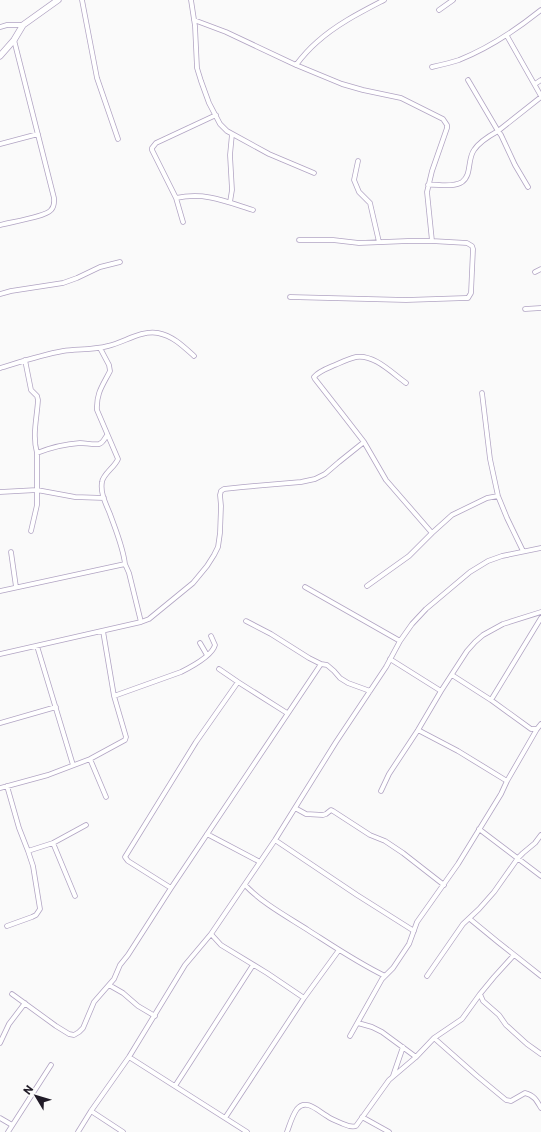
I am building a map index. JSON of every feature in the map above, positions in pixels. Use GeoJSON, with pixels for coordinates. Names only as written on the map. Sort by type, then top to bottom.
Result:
{"type":"FeatureCollection","features":[{"type":"Feature","properties":{"kind":"street"},"geometry":{"type":"LineString","coordinates":[[0,56],[14,40],[23,25],[58,0]]}},
{"type":"Feature","properties":{"kind":"street"},"geometry":{"type":"LineString","coordinates":[[82,0],[97,78],[118,139]]}},
{"type":"Feature","properties":{"kind":"street"},"geometry":{"type":"LineString","coordinates":[[191,0],[200,81],[209,103],[223,128],[269,154],[314,173]]}},
{"type":"Feature","properties":{"kind":"street"},"geometry":{"type":"LineString","coordinates":[[296,65],[316,42],[330,31],[384,0]]}},
{"type":"Feature","properties":{"kind":"street"},"geometry":{"type":"LineString","coordinates":[[439,10],[453,0]]}},
{"type":"Feature","properties":{"kind":"street"},"geometry":{"type":"LineString","coordinates":[[432,67],[457,61],[507,36],[541,10]]}},
{"type":"Feature","properties":{"kind":"street"},"geometry":{"type":"LineString","coordinates":[[194,20],[226,32],[296,65],[342,84],[401,98],[443,119],[447,125],[447,128],[427,192],[432,241]]}},
{"type":"Feature","properties":{"kind":"street"},"geometry":{"type":"LineString","coordinates":[[0,27],[7,25],[23,25]]}},
{"type":"Feature","properties":{"kind":"street"},"geometry":{"type":"LineString","coordinates":[[428,185],[451,185],[462,182],[468,173],[471,155],[481,142],[541,96],[507,36]]}},
{"type":"Feature","properties":{"kind":"street"},"geometry":{"type":"LineString","coordinates":[[0,225],[45,214],[53,209],[54,204],[54,198],[14,40]]}},
{"type":"Feature","properties":{"kind":"street"},"geometry":{"type":"LineString","coordinates":[[468,80],[501,135],[514,165],[528,187]]}},
{"type":"Feature","properties":{"kind":"street"},"geometry":{"type":"LineString","coordinates":[[535,84],[541,80]]}},
{"type":"Feature","properties":{"kind":"street"},"geometry":{"type":"LineString","coordinates":[[183,222],[176,198],[152,148],[156,143],[216,115]]}},
{"type":"Feature","properties":{"kind":"street"},"geometry":{"type":"LineString","coordinates":[[0,144],[38,134]]}},
{"type":"Feature","properties":{"kind":"street"},"geometry":{"type":"LineString","coordinates":[[230,202],[232,190],[230,155],[232,134]]}},
{"type":"Feature","properties":{"kind":"street"},"geometry":{"type":"LineString","coordinates":[[358,161],[354,180],[359,192],[370,203],[379,242]]}},
{"type":"Feature","properties":{"kind":"street"},"geometry":{"type":"LineString","coordinates":[[176,198],[188,196],[210,197],[253,210]]}},
{"type":"Feature","properties":{"kind":"street"},"geometry":{"type":"LineString","coordinates":[[290,298],[406,300],[468,298],[471,293],[473,249],[468,243],[432,241],[359,243],[333,240],[299,240]]}},
{"type":"Feature","properties":{"kind":"street"},"geometry":{"type":"LineString","coordinates":[[0,294],[63,283],[100,267],[120,262]]}},
{"type":"Feature","properties":{"kind":"street"},"geometry":{"type":"LineString","coordinates":[[535,272],[541,269]]}},
{"type":"Feature","properties":{"kind":"street"},"geometry":{"type":"LineString","coordinates":[[525,309],[541,308]]}},
{"type":"Feature","properties":{"kind":"street"},"geometry":{"type":"LineString","coordinates":[[0,368],[62,351],[100,348],[122,342],[141,334],[157,333],[174,339],[194,356]]}},
{"type":"Feature","properties":{"kind":"street"},"geometry":{"type":"LineString","coordinates":[[100,348],[109,365],[110,371],[100,390],[97,410],[118,459],[103,478],[104,498],[124,552],[125,564],[129,573],[141,622]]}},
{"type":"Feature","properties":{"kind":"street"},"geometry":{"type":"LineString","coordinates":[[406,384],[375,361],[362,357],[346,360],[315,375],[315,379],[364,442],[386,480],[432,533]]}},
{"type":"Feature","properties":{"kind":"street"},"geometry":{"type":"LineString","coordinates":[[25,360],[31,390],[37,396],[38,400],[34,429],[37,453],[36,510],[31,531]]}},
{"type":"Feature","properties":{"kind":"street"},"geometry":{"type":"LineString","coordinates":[[482,393],[490,459],[498,496],[523,551]]}},
{"type":"Feature","properties":{"kind":"street"},"geometry":{"type":"LineString","coordinates":[[37,453],[52,447],[68,444],[99,444],[103,442],[107,435]]}},
{"type":"Feature","properties":{"kind":"street"},"geometry":{"type":"LineString","coordinates":[[0,654],[149,619],[193,583],[207,566],[218,547],[220,533],[220,495],[224,489],[301,482],[315,479],[324,474],[364,442]]}},
{"type":"Feature","properties":{"kind":"street"},"geometry":{"type":"LineString","coordinates":[[0,492],[37,490],[75,497],[104,498]]}},
{"type":"Feature","properties":{"kind":"street"},"geometry":{"type":"LineString","coordinates":[[367,586],[409,556],[452,515],[487,498],[498,496]]}},
{"type":"Feature","properties":{"kind":"street"},"geometry":{"type":"LineString","coordinates":[[78,1132],[129,1057],[185,965],[211,934],[275,840],[412,624],[426,609],[470,572],[488,561],[502,556],[541,548]]}},
{"type":"Feature","properties":{"kind":"street"},"geometry":{"type":"LineString","coordinates":[[11,552],[16,587]]}},
{"type":"Feature","properties":{"kind":"street"},"geometry":{"type":"LineString","coordinates":[[0,591],[125,564]]}},
{"type":"Feature","properties":{"kind":"street"},"geometry":{"type":"LineString","coordinates":[[305,587],[400,641]]}},
{"type":"Feature","properties":{"kind":"street"},"geometry":{"type":"LineString","coordinates":[[381,791],[389,774],[467,651],[475,642],[483,635],[503,624],[541,612]]}},
{"type":"Feature","properties":{"kind":"street"},"geometry":{"type":"LineString","coordinates":[[491,700],[541,618]]}},
{"type":"Feature","properties":{"kind":"street"},"geometry":{"type":"LineString","coordinates":[[246,621],[271,634],[298,652],[321,664],[327,665],[340,678],[348,683],[370,691]]}},
{"type":"Feature","properties":{"kind":"street"},"geometry":{"type":"LineString","coordinates":[[0,788],[48,775],[90,758],[125,740],[126,737],[114,696],[103,631]]}},
{"type":"Feature","properties":{"kind":"street"},"geometry":{"type":"LineString","coordinates":[[114,696],[188,669],[214,648],[215,645],[211,636]]}},
{"type":"Feature","properties":{"kind":"street"},"geometry":{"type":"LineString","coordinates":[[200,643],[207,655]]}},
{"type":"Feature","properties":{"kind":"street"},"geometry":{"type":"LineString","coordinates":[[37,646],[73,765]]}},
{"type":"Feature","properties":{"kind":"street"},"geometry":{"type":"LineString","coordinates":[[390,659],[442,691]]}},
{"type":"Feature","properties":{"kind":"street"},"geometry":{"type":"LineString","coordinates":[[12,994],[69,1034],[74,1035],[83,1028],[94,1002],[114,979],[120,965],[321,664]]}},
{"type":"Feature","properties":{"kind":"street"},"geometry":{"type":"LineString","coordinates":[[219,669],[287,713]]}},
{"type":"Feature","properties":{"kind":"street"},"geometry":{"type":"LineString","coordinates":[[452,676],[491,700],[531,729],[537,728]]}},
{"type":"Feature","properties":{"kind":"street"},"geometry":{"type":"LineString","coordinates":[[171,888],[128,861],[125,857],[196,742],[238,682]]}},
{"type":"Feature","properties":{"kind":"street"},"geometry":{"type":"LineString","coordinates":[[0,723],[56,707]]}},
{"type":"Feature","properties":{"kind":"street"},"geometry":{"type":"LineString","coordinates":[[350,1036],[382,979],[393,968],[409,944],[421,916],[444,885],[479,830],[501,794],[537,728],[541,724]]}},
{"type":"Feature","properties":{"kind":"street"},"geometry":{"type":"LineString","coordinates":[[418,730],[458,751],[507,781]]}},
{"type":"Feature","properties":{"kind":"street"},"geometry":{"type":"LineString","coordinates":[[90,758],[106,797]]}},
{"type":"Feature","properties":{"kind":"street"},"geometry":{"type":"LineString","coordinates":[[7,786],[19,828],[28,851],[40,909],[36,915],[7,926]]}},
{"type":"Feature","properties":{"kind":"street"},"geometry":{"type":"LineString","coordinates":[[295,808],[306,814],[323,815],[331,810],[333,811],[370,836],[384,841],[403,853],[444,885]]}},
{"type":"Feature","properties":{"kind":"street"},"geometry":{"type":"LineString","coordinates":[[28,851],[53,843],[86,825]]}},
{"type":"Feature","properties":{"kind":"street"},"geometry":{"type":"LineString","coordinates":[[479,830],[541,876]]}},
{"type":"Feature","properties":{"kind":"street"},"geometry":{"type":"LineString","coordinates":[[207,834],[260,862]]}},
{"type":"Feature","properties":{"kind":"street"},"geometry":{"type":"LineString","coordinates":[[427,976],[463,924],[470,919],[494,892],[518,858],[535,843],[541,835]]}},
{"type":"Feature","properties":{"kind":"street"},"geometry":{"type":"LineString","coordinates":[[275,840],[414,931]]}},
{"type":"Feature","properties":{"kind":"street"},"geometry":{"type":"LineString","coordinates":[[53,843],[74,896]]}},
{"type":"Feature","properties":{"kind":"street"},"geometry":{"type":"LineString","coordinates":[[245,885],[257,896],[339,950],[385,976]]}},
{"type":"Feature","properties":{"kind":"street"},"geometry":{"type":"LineString","coordinates":[[470,919],[541,976]]}},
{"type":"Feature","properties":{"kind":"street"},"geometry":{"type":"LineString","coordinates":[[211,934],[221,945],[304,998]]}},
{"type":"Feature","properties":{"kind":"street"},"geometry":{"type":"LineString","coordinates":[[225,1118],[304,998],[339,950]]}},
{"type":"Feature","properties":{"kind":"street"},"geometry":{"type":"LineString","coordinates":[[287,1132],[293,1115],[300,1105],[306,1104],[334,1121],[351,1127],[356,1126],[383,1087],[393,1076],[416,1057],[434,1038],[462,1019],[480,994],[514,954]]}},
{"type":"Feature","properties":{"kind":"street"},"geometry":{"type":"LineString","coordinates":[[175,1086],[253,965]]}},
{"type":"Feature","properties":{"kind":"street"},"geometry":{"type":"LineString","coordinates":[[109,985],[123,993],[138,1006],[155,1016]]}},
{"type":"Feature","properties":{"kind":"street"},"geometry":{"type":"LineString","coordinates":[[480,994],[484,1002],[499,1015],[506,1025],[527,1044],[541,1054]]}},
{"type":"Feature","properties":{"kind":"street"},"geometry":{"type":"LineString","coordinates":[[0,1043],[9,1024],[25,1003]]}},
{"type":"Feature","properties":{"kind":"street"},"geometry":{"type":"LineString","coordinates":[[358,1023],[377,1030],[416,1057]]}},
{"type":"Feature","properties":{"kind":"street"},"geometry":{"type":"LineString","coordinates":[[434,1038],[506,1100],[511,1101],[526,1093],[533,1096],[541,1108]]}},
{"type":"Feature","properties":{"kind":"street"},"geometry":{"type":"LineString","coordinates":[[393,1076],[402,1048]]}},
{"type":"Feature","properties":{"kind":"street"},"geometry":{"type":"LineString","coordinates":[[129,1057],[247,1132]]}},
{"type":"Feature","properties":{"kind":"street"},"geometry":{"type":"LineString","coordinates":[[8,1132],[51,1065]]}},
{"type":"Feature","properties":{"kind":"street"},"geometry":{"type":"LineString","coordinates":[[91,1111],[124,1132]]}},
{"type":"Feature","properties":{"kind":"street"},"geometry":{"type":"LineString","coordinates":[[362,1117],[389,1132]]}},
{"type":"Feature","properties":{"kind":"street"},"geometry":{"type":"LineString","coordinates":[[0,1118],[12,1125]]}}]}
